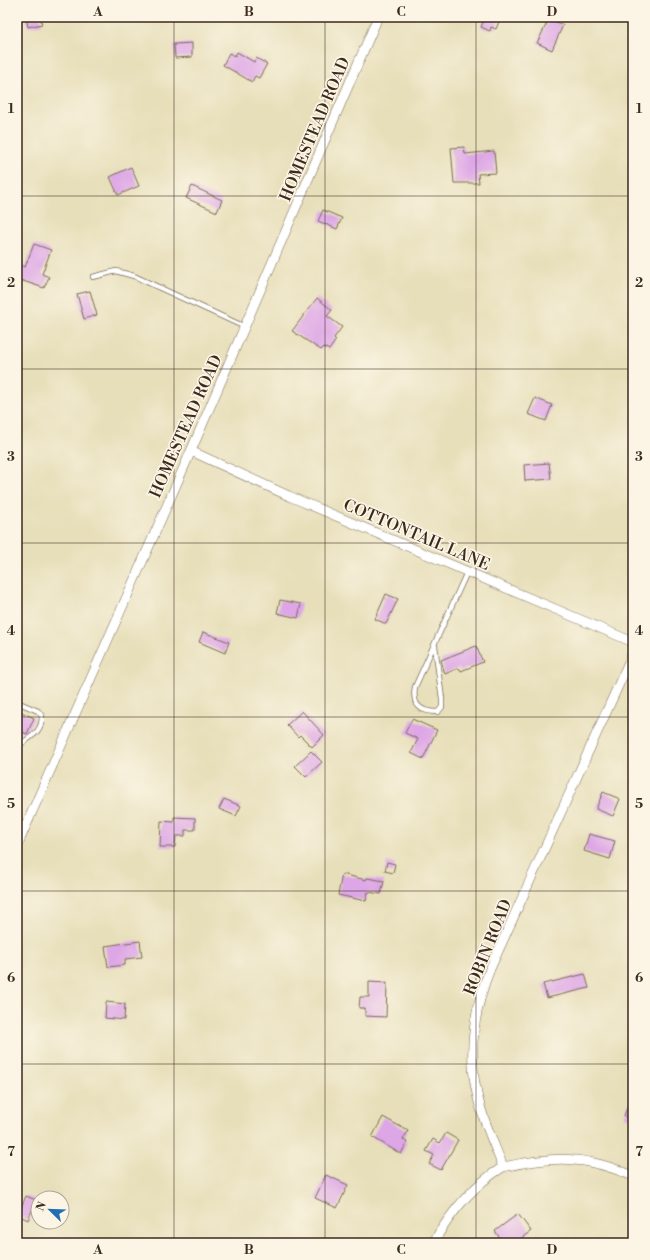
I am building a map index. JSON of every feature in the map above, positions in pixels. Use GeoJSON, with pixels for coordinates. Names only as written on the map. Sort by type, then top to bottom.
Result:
{"type":"FeatureCollection","features":[{"type":"Feature","properties":{"kind":"street","name":"HOMESTEAD ROAD"},"geometry":{"type":"LineString","coordinates":[[17,846],[191,452],[378,17]]}},
{"type":"Feature","properties":{"kind":"street","name":"COTTONTAIL LANE"},"geometry":{"type":"LineString","coordinates":[[191,452],[289,496],[633,642]]}},
{"type":"Feature","properties":{"kind":"street","name":"ROBIN ROAD"},"geometry":{"type":"LineString","coordinates":[[503,1167],[481,1107],[474,1076],[474,1029],[481,997],[490,970],[633,653]]}},
{"type":"Feature","properties":{"kind":"street"},"geometry":{"type":"LineString","coordinates":[[433,1243],[465,1198],[490,1174],[503,1167],[552,1158],[574,1159],[606,1166],[633,1176]]}},
{"type":"Feature","properties":{"kind":"lane"},"geometry":{"type":"LineString","coordinates":[[92,277],[116,271],[134,276],[245,327]]}},
{"type":"Feature","properties":{"kind":"lane"},"geometry":{"type":"LineString","coordinates":[[435,646],[442,699],[442,707],[438,712],[424,710],[417,705],[413,698],[415,687],[435,646],[467,572]]}},
{"type":"Feature","properties":{"kind":"lane"},"geometry":{"type":"LineString","coordinates":[[17,702],[38,711],[42,716],[42,724],[30,739],[17,747]]}},
{"type":"Feature","properties":{"kind":"lane"},"geometry":{"type":"LineString","coordinates":[[17,817],[24,829]]}},
{"type":"Feature","properties":{"kind":"building"},"geometry":{"type":"Polygon","coordinates":[[[26,17],[40,17],[42,24],[28,27],[26,17]]]}},
{"type":"Feature","properties":{"kind":"building"},"geometry":{"type":"Polygon","coordinates":[[[485,17],[501,17],[496,29],[491,27],[490,31],[481,27],[485,17]]]}},
{"type":"Feature","properties":{"kind":"building"},"geometry":{"type":"Polygon","coordinates":[[[549,19],[563,25],[552,50],[537,43],[549,19]]]}},
{"type":"Feature","properties":{"kind":"building"},"geometry":{"type":"Polygon","coordinates":[[[192,43],[192,57],[175,58],[174,44],[192,43]]]}},
{"type":"Feature","properties":{"kind":"building"},"geometry":{"type":"Polygon","coordinates":[[[237,52],[254,62],[256,58],[267,64],[259,78],[255,76],[252,82],[223,65],[229,53],[235,56],[237,52]]]}},
{"type":"Feature","properties":{"kind":"building"},"geometry":{"type":"Polygon","coordinates":[[[464,147],[465,154],[494,151],[496,173],[478,174],[479,183],[454,183],[451,148],[464,147]]]}},
{"type":"Feature","properties":{"kind":"building"},"geometry":{"type":"Polygon","coordinates":[[[131,167],[139,186],[118,195],[110,177],[131,167]]]}},
{"type":"Feature","properties":{"kind":"building"},"geometry":{"type":"Polygon","coordinates":[[[192,186],[222,200],[217,212],[186,198],[192,186]]]}},
{"type":"Feature","properties":{"kind":"building"},"geometry":{"type":"Polygon","coordinates":[[[323,210],[342,218],[337,229],[318,221],[323,210]]]}},
{"type":"Feature","properties":{"kind":"building"},"geometry":{"type":"Polygon","coordinates":[[[34,244],[51,250],[42,274],[49,277],[44,288],[17,279],[20,265],[25,267],[34,244]]]}},
{"type":"Feature","properties":{"kind":"building"},"geometry":{"type":"Polygon","coordinates":[[[90,291],[97,315],[84,319],[77,294],[90,291]]]}},
{"type":"Feature","properties":{"kind":"building"},"geometry":{"type":"Polygon","coordinates":[[[317,298],[332,310],[327,316],[342,327],[334,338],[336,340],[329,350],[324,347],[321,350],[292,331],[317,298]]]}},
{"type":"Feature","properties":{"kind":"building"},"geometry":{"type":"Polygon","coordinates":[[[535,398],[552,405],[546,421],[528,414],[535,398]]]}},
{"type":"Feature","properties":{"kind":"building"},"geometry":{"type":"Polygon","coordinates":[[[549,463],[551,479],[525,481],[524,465],[549,463]]]}},
{"type":"Feature","properties":{"kind":"building"},"geometry":{"type":"Polygon","coordinates":[[[386,594],[398,599],[386,624],[375,619],[386,594]]]}},
{"type":"Feature","properties":{"kind":"building"},"geometry":{"type":"Polygon","coordinates":[[[280,600],[301,604],[298,618],[277,613],[280,600]]]}},
{"type":"Feature","properties":{"kind":"building"},"geometry":{"type":"Polygon","coordinates":[[[203,632],[229,642],[225,653],[199,642],[203,632]]]}},
{"type":"Feature","properties":{"kind":"building"},"geometry":{"type":"Polygon","coordinates":[[[476,646],[483,662],[461,671],[459,668],[445,674],[441,660],[476,646]]]}},
{"type":"Feature","properties":{"kind":"building"},"geometry":{"type":"Polygon","coordinates":[[[17,710],[34,718],[27,734],[17,730],[17,710]]]}},
{"type":"Feature","properties":{"kind":"building"},"geometry":{"type":"Polygon","coordinates":[[[302,711],[324,735],[312,747],[300,735],[298,737],[287,725],[302,711]]]}},
{"type":"Feature","properties":{"kind":"building"},"geometry":{"type":"Polygon","coordinates":[[[412,719],[437,730],[423,759],[411,753],[418,739],[405,733],[412,719]]]}},
{"type":"Feature","properties":{"kind":"building"},"geometry":{"type":"Polygon","coordinates":[[[311,751],[322,762],[306,777],[295,766],[311,751]]]}},
{"type":"Feature","properties":{"kind":"building"},"geometry":{"type":"Polygon","coordinates":[[[603,792],[620,799],[613,816],[596,809],[603,792]]]}},
{"type":"Feature","properties":{"kind":"building"},"geometry":{"type":"Polygon","coordinates":[[[224,799],[241,806],[236,816],[219,809],[224,799]]]}},
{"type":"Feature","properties":{"kind":"building"},"geometry":{"type":"Polygon","coordinates":[[[174,817],[195,818],[195,830],[185,830],[185,836],[176,836],[175,847],[160,847],[161,821],[174,822],[174,817]]]}},
{"type":"Feature","properties":{"kind":"building"},"geometry":{"type":"Polygon","coordinates":[[[589,834],[615,841],[610,859],[584,851],[589,834]]]}},
{"type":"Feature","properties":{"kind":"building"},"geometry":{"type":"Polygon","coordinates":[[[387,862],[395,864],[393,873],[385,871],[387,862]]]}},
{"type":"Feature","properties":{"kind":"building"},"geometry":{"type":"Polygon","coordinates":[[[342,874],[366,880],[367,878],[384,881],[381,894],[368,892],[366,901],[338,895],[342,874]]]}},
{"type":"Feature","properties":{"kind":"building"},"geometry":{"type":"Polygon","coordinates":[[[140,941],[142,957],[125,959],[125,965],[108,967],[105,946],[140,941]]]}},
{"type":"Feature","properties":{"kind":"building"},"geometry":{"type":"Polygon","coordinates":[[[585,974],[589,988],[547,998],[543,984],[585,974]]]}},
{"type":"Feature","properties":{"kind":"building"},"geometry":{"type":"Polygon","coordinates":[[[369,982],[387,983],[386,1017],[365,1016],[365,1008],[359,1008],[360,997],[369,997],[369,982]]]}},
{"type":"Feature","properties":{"kind":"building"},"geometry":{"type":"Polygon","coordinates":[[[106,1002],[125,1004],[124,1020],[105,1018],[106,1002]]]}},
{"type":"Feature","properties":{"kind":"building"},"geometry":{"type":"Polygon","coordinates":[[[633,1095],[633,1119],[624,1116],[633,1095]]]}},
{"type":"Feature","properties":{"kind":"building"},"geometry":{"type":"Polygon","coordinates":[[[383,1117],[408,1131],[403,1140],[407,1142],[401,1154],[372,1137],[383,1117]]]}},
{"type":"Feature","properties":{"kind":"building"},"geometry":{"type":"Polygon","coordinates":[[[446,1133],[458,1140],[441,1170],[429,1164],[434,1155],[426,1151],[433,1139],[440,1143],[446,1133]]]}},
{"type":"Feature","properties":{"kind":"building"},"geometry":{"type":"Polygon","coordinates":[[[326,1175],[348,1185],[337,1208],[315,1198],[326,1175]]]}},
{"type":"Feature","properties":{"kind":"building"},"geometry":{"type":"Polygon","coordinates":[[[26,1196],[30,1198],[30,1215],[28,1220],[18,1215],[26,1196]]]}},
{"type":"Feature","properties":{"kind":"building"},"geometry":{"type":"Polygon","coordinates":[[[518,1214],[531,1231],[515,1243],[503,1243],[495,1231],[518,1214]]]}}]}
